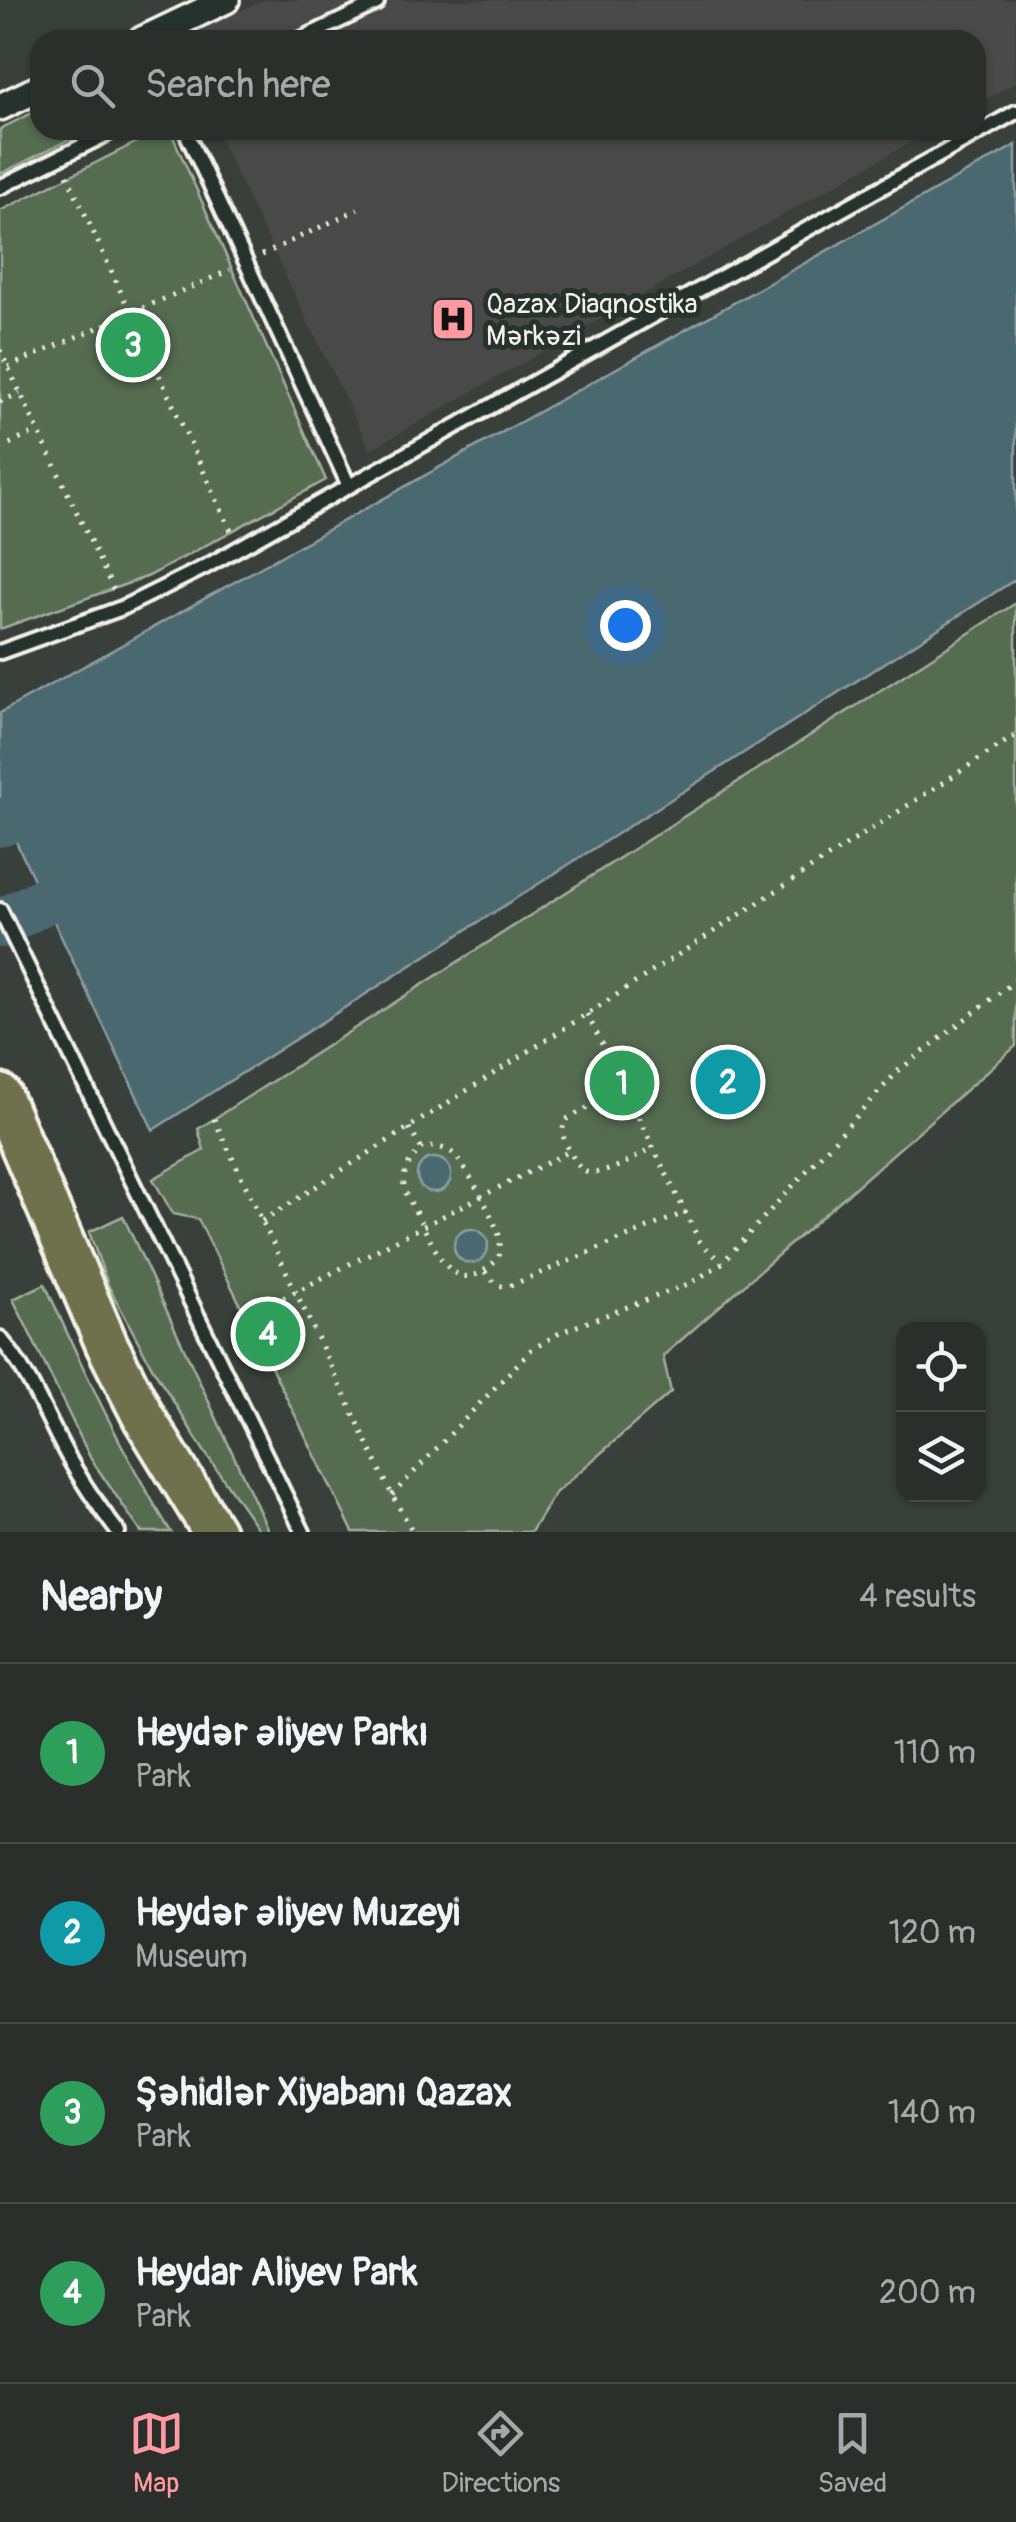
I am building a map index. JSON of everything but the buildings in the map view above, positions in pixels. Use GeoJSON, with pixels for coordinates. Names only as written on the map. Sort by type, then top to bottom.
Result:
{"type":"FeatureCollection","features":[{"type":"Feature","properties":{"kind":"main road"},"geometry":{"type":"LineString","coordinates":[[0,1095],[106,1345],[144,1418],[214,1532]]}},
{"type":"Feature","properties":{"kind":"street"},"geometry":{"type":"LineString","coordinates":[[163,30],[226,0]]}},
{"type":"Feature","properties":{"kind":"street"},"geometry":{"type":"LineString","coordinates":[[0,107],[30,93]]}},
{"type":"Feature","properties":{"kind":"lane"},"geometry":{"type":"LineString","coordinates":[[320,30],[377,3]]}},
{"type":"Feature","properties":{"kind":"lane"},"geometry":{"type":"LineString","coordinates":[[986,129],[1016,112]]}},
{"type":"Feature","properties":{"kind":"lane"},"geometry":{"type":"LineString","coordinates":[[0,188],[96,140]]}},
{"type":"Feature","properties":{"kind":"lane"},"geometry":{"type":"LineString","coordinates":[[191,140],[349,486]]}},
{"type":"Feature","properties":{"kind":"lane"},"geometry":{"type":"LineString","coordinates":[[0,652],[122,608],[239,548],[966,140]]}},
{"type":"Feature","properties":{"kind":"lane"},"geometry":{"type":"LineString","coordinates":[[0,910],[303,1532]]}},
{"type":"Feature","properties":{"kind":"lane"},"geometry":{"type":"LineString","coordinates":[[0,1338],[18,1360],[68,1456],[118,1532]]}},
{"type":"Feature","properties":{"kind":"path"},"geometry":{"type":"LineString","coordinates":[[59,159],[239,548]]}},
{"type":"Feature","properties":{"kind":"path"},"geometry":{"type":"LineString","coordinates":[[8,367],[246,263],[358,209]]}},
{"type":"Feature","properties":{"kind":"path"},"geometry":{"type":"LineString","coordinates":[[0,350],[122,608]]}},
{"type":"Feature","properties":{"kind":"path"},"geometry":{"type":"LineString","coordinates":[[0,402],[20,393]]}},
{"type":"Feature","properties":{"kind":"path"},"geometry":{"type":"LineString","coordinates":[[0,448],[38,431]]}},
{"type":"Feature","properties":{"kind":"path"},"geometry":{"type":"LineString","coordinates":[[262,1221],[1016,735]]}},
{"type":"Feature","properties":{"kind":"path"},"geometry":{"type":"LineString","coordinates":[[392,1495],[532,1350],[561,1332],[691,1283],[722,1263],[898,1071],[1016,980]]}},
{"type":"Feature","properties":{"kind":"path"},"geometry":{"type":"LineString","coordinates":[[586,1014],[700,1242],[722,1263]]}},
{"type":"Feature","properties":{"kind":"path"},"geometry":{"type":"LineString","coordinates":[[624,1088],[565,1120],[563,1137],[580,1168],[590,1174],[605,1172],[653,1148]]}},
{"type":"Feature","properties":{"kind":"path"},"geometry":{"type":"LineString","coordinates":[[214,1119],[413,1532]]}},
{"type":"Feature","properties":{"kind":"path"},"geometry":{"type":"LineString","coordinates":[[409,1128],[420,1148]]}},
{"type":"Feature","properties":{"kind":"path"},"geometry":{"type":"LineString","coordinates":[[420,1148],[447,1149],[459,1159],[480,1197],[500,1238],[499,1258],[485,1272],[467,1278],[442,1264],[404,1190],[407,1164],[420,1148]]}},
{"type":"Feature","properties":{"kind":"path"},"geometry":{"type":"LineString","coordinates":[[246,1317],[570,1151]]}},
{"type":"Feature","properties":{"kind":"path"},"geometry":{"type":"LineString","coordinates":[[485,1272],[497,1285],[507,1287],[686,1212]]}},
{"type":"Feature","properties":{"kind":"shaded area"},"geometry":{"type":"Polygon","coordinates":[[[263,0],[1016,0],[1016,82],[986,99],[986,30],[199,30],[263,0]]]}},
{"type":"Feature","properties":{"kind":"shaded area","name":"Qazax Diaqnostika Mərkəzi"},"geometry":{"type":"Polygon","coordinates":[[[220,140],[914,140],[370,450],[220,140]]]}},
{"type":"Feature","properties":{"kind":"green space"},"geometry":{"type":"Polygon","coordinates":[[[30,114],[30,140],[68,140],[0,174],[0,129],[30,114]]]}},
{"type":"Feature","properties":{"kind":"green space"},"geometry":{"type":"Polygon","coordinates":[[[141,140],[174,140],[326,480],[149,576],[0,629],[0,211],[141,140]]]}},
{"type":"Feature","properties":{"kind":"green space"},"geometry":{"type":"Polygon","coordinates":[[[1016,603],[1016,1046],[663,1356],[671,1392],[555,1493],[531,1532],[353,1532],[198,1219],[173,1214],[153,1179],[204,1150],[198,1129],[1016,603]]]}},
{"type":"Feature","properties":{"kind":"green space"},"geometry":{"type":"Polygon","coordinates":[[[123,1216],[269,1532],[260,1532],[204,1451],[108,1285],[89,1232],[123,1216]]]}},
{"type":"Feature","properties":{"kind":"green space"},"geometry":{"type":"Polygon","coordinates":[[[45,1284],[104,1410],[171,1532],[141,1532],[91,1459],[13,1299],[45,1284]]]}},
{"type":"Feature","properties":{"kind":"water"},"geometry":{"type":"Polygon","coordinates":[[[1016,145],[1016,579],[153,1130],[0,808],[0,713],[1016,145]]]}},
{"type":"Feature","properties":{"kind":"water"},"geometry":{"type":"Polygon","coordinates":[[[434,1158],[446,1163],[451,1175],[446,1187],[434,1192],[422,1187],[417,1175],[422,1163],[434,1158]]]}},
{"type":"Feature","properties":{"kind":"water"},"geometry":{"type":"Polygon","coordinates":[[[471,1229],[483,1234],[488,1246],[483,1258],[471,1263],[459,1258],[454,1246],[459,1234],[471,1229]]]}},
{"type":"Feature","properties":{"kind":"waterway"},"geometry":{"type":"LineString","coordinates":[[0,823],[5,821]]}},
{"type":"Feature","properties":{"kind":"waterway"},"geometry":{"type":"LineString","coordinates":[[0,924],[98,872]]}},
{"type":"Feature","properties":{"kind":"place","name":"Qazax Diaqnostika Mərkəzi"},"geometry":{"type":"Point","coordinates":[453,319]}},
{"type":"Feature","properties":{"kind":"place","name":"Şəhidlər Xiyabanı Qazax"},"geometry":{"type":"Point","coordinates":[133,345]}},
{"type":"Feature","properties":{"kind":"place","name":"Heydər Əliyev Muzeyi"},"geometry":{"type":"Point","coordinates":[728,1082]}},
{"type":"Feature","properties":{"kind":"place","name":"Heydər Əliyev Parkı"},"geometry":{"type":"Point","coordinates":[622,1083]}},
{"type":"Feature","properties":{"kind":"place","name":"Heydar Aliyev Park"},"geometry":{"type":"Point","coordinates":[268,1334]}}]}
